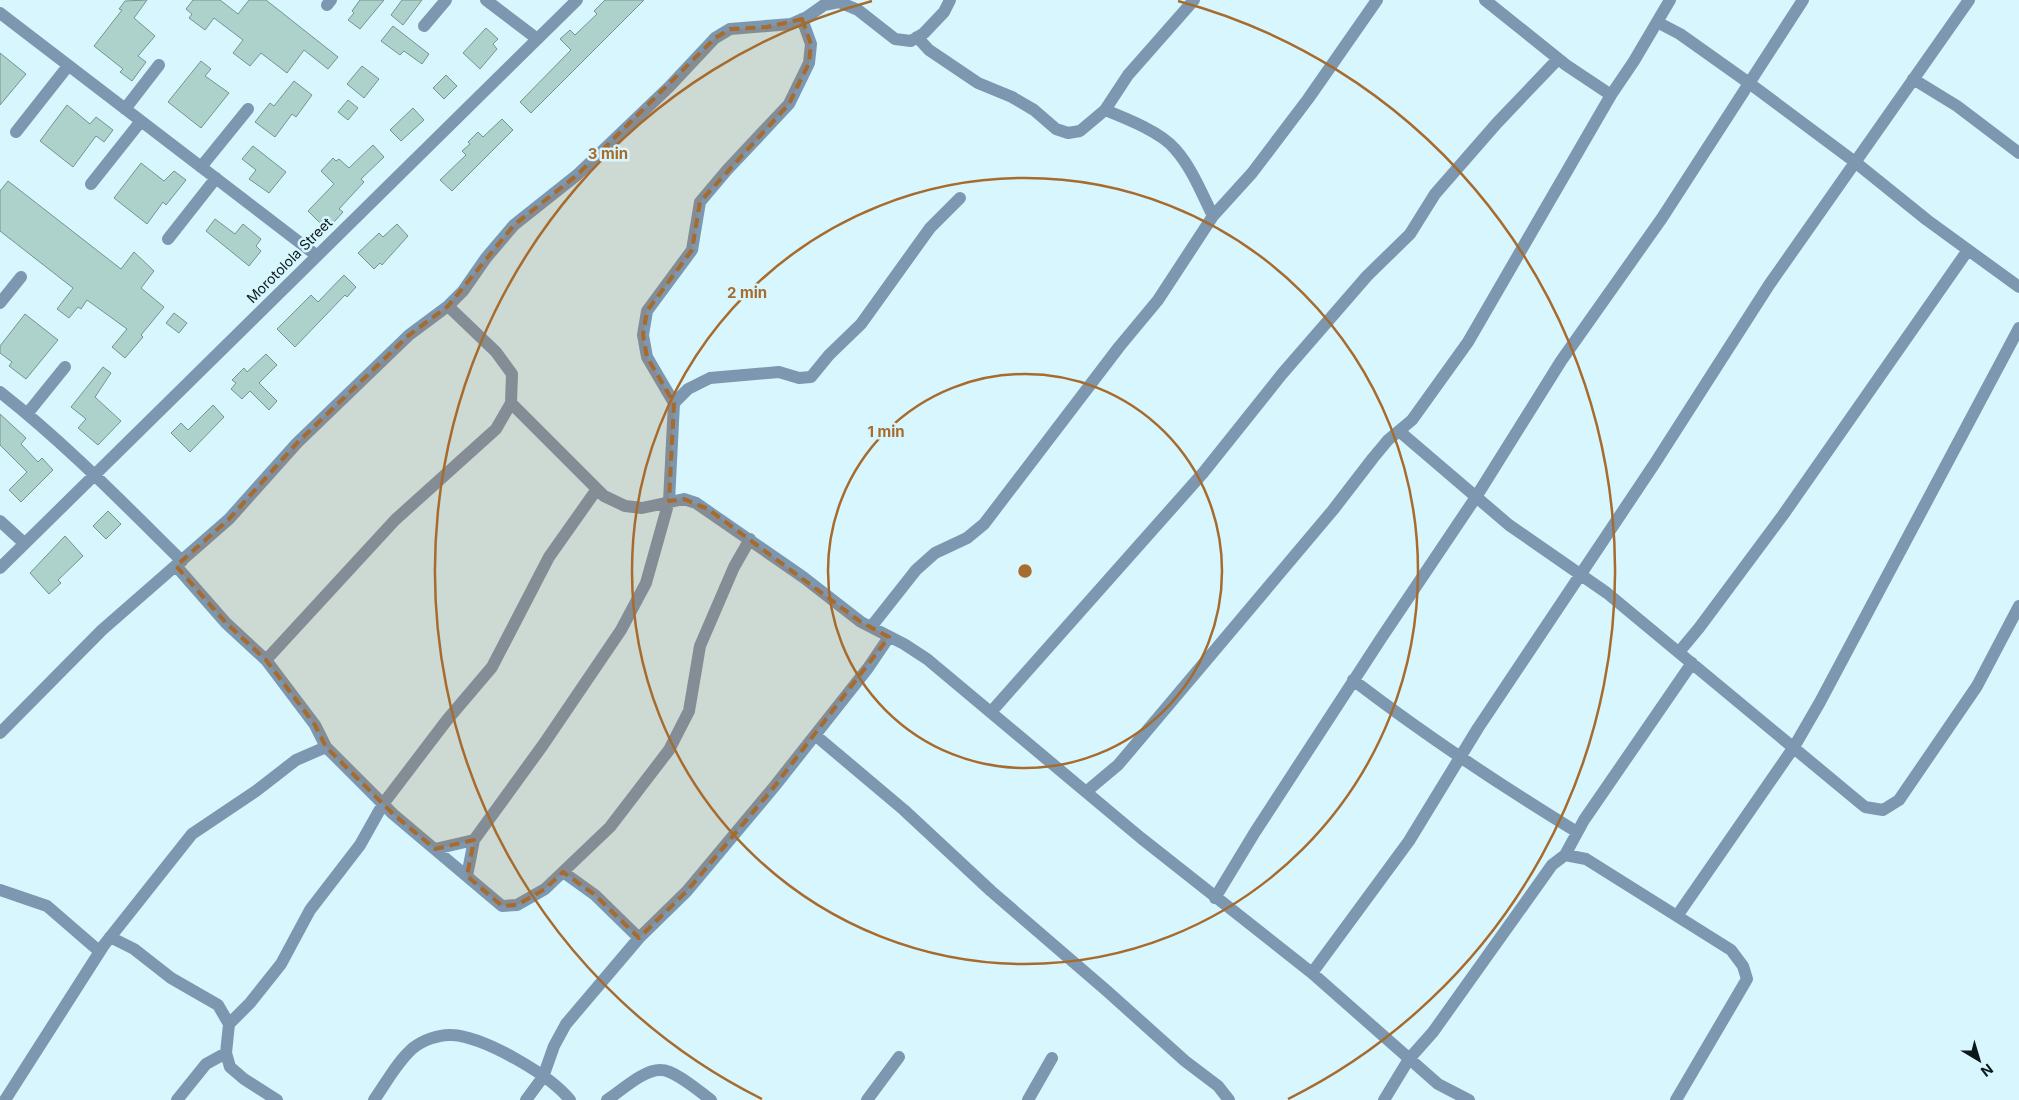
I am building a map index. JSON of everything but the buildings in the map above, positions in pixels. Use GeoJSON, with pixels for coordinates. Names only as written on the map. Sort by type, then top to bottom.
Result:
{"type":"FeatureCollection","features":[{"type":"Feature","properties":{"kind":"street"},"geometry":{"type":"LineString","coordinates":[[424,26],[446,0]]}},
{"type":"Feature","properties":{"kind":"street"},"geometry":{"type":"LineString","coordinates":[[486,0],[536,38]]}},
{"type":"Feature","properties":{"kind":"street","name":"Morotolola Street"},"geometry":{"type":"LineString","coordinates":[[0,568],[536,38],[577,0]]}},
{"type":"Feature","properties":{"kind":"street"},"geometry":{"type":"LineString","coordinates":[[0,733],[102,630],[229,519],[297,443],[402,342],[448,306],[463,291],[486,258],[514,225],[577,175],[669,87],[715,38],[730,29],[791,24],[824,5],[839,2],[855,4],[895,39],[910,41],[924,33],[944,12],[950,0]]}},
{"type":"Feature","properties":{"kind":"street"},"geometry":{"type":"LineString","coordinates":[[917,37],[930,50],[978,82],[1012,97],[1034,110],[1056,128],[1068,133],[1080,131],[1105,110],[1128,75],[1194,0]]}},
{"type":"Feature","properties":{"kind":"street"},"geometry":{"type":"LineString","coordinates":[[872,627],[916,570],[935,553],[967,538],[984,524],[1119,347],[1158,300],[1213,216],[1257,166],[1308,99],[1377,0]]}},
{"type":"Feature","properties":{"kind":"street"},"geometry":{"type":"LineString","coordinates":[[1485,0],[1558,59],[1611,95]]}},
{"type":"Feature","properties":{"kind":"street"},"geometry":{"type":"LineString","coordinates":[[1087,791],[1118,766],[1333,510],[1378,452],[1412,420],[1468,342],[1611,95],[1670,0]]}},
{"type":"Feature","properties":{"kind":"street"},"geometry":{"type":"LineString","coordinates":[[1216,898],[1255,832],[1476,497],[1561,361],[1662,218],[1803,0]]}},
{"type":"Feature","properties":{"kind":"street"},"geometry":{"type":"LineString","coordinates":[[1312,973],[1409,841],[1460,757],[1655,463],[1769,285],[1969,0]]}},
{"type":"Feature","properties":{"kind":"street"},"geometry":{"type":"LineString","coordinates":[[0,13],[316,255]]}},
{"type":"Feature","properties":{"kind":"street"},"geometry":{"type":"LineString","coordinates":[[467,876],[474,840],[543,745],[621,630],[646,583],[669,501],[674,402],[647,357],[643,335],[647,312],[692,250],[700,202],[727,170],[778,118],[789,104],[809,64],[812,44],[802,19]]}},
{"type":"Feature","properties":{"kind":"street"},"geometry":{"type":"LineString","coordinates":[[1657,22],[1680,34],[1749,83],[1855,162],[1927,220],[2019,287]]}},
{"type":"Feature","properties":{"kind":"street"},"geometry":{"type":"LineString","coordinates":[[991,712],[1203,473],[1282,374],[1367,276],[1410,234],[1435,194],[1497,123],[1558,59]]}},
{"type":"Feature","properties":{"kind":"street"},"geometry":{"type":"LineString","coordinates":[[125,109],[159,65]]}},
{"type":"Feature","properties":{"kind":"street"},"geometry":{"type":"LineString","coordinates":[[16,132],[68,66]]}},
{"type":"Feature","properties":{"kind":"street"},"geometry":{"type":"LineString","coordinates":[[1914,79],[1957,106],[2019,153]]}},
{"type":"Feature","properties":{"kind":"street"},"geometry":{"type":"LineString","coordinates":[[201,167],[248,109]]}},
{"type":"Feature","properties":{"kind":"street"},"geometry":{"type":"LineString","coordinates":[[1105,110],[1140,124],[1174,147],[1186,165],[1213,216]]}},
{"type":"Feature","properties":{"kind":"street"},"geometry":{"type":"LineString","coordinates":[[92,184],[141,121]]}},
{"type":"Feature","properties":{"kind":"street"},"geometry":{"type":"LineString","coordinates":[[168,239],[216,178]]}},
{"type":"Feature","properties":{"kind":"street"},"geometry":{"type":"LineString","coordinates":[[674,402],[688,389],[710,378],[779,372],[799,378],[811,377],[829,355],[861,324],[930,228],[960,198]]}},
{"type":"Feature","properties":{"kind":"street"},"geometry":{"type":"LineString","coordinates":[[1678,652],[1699,628],[1783,515],[1968,250]]}},
{"type":"Feature","properties":{"kind":"street"},"geometry":{"type":"LineString","coordinates":[[0,304],[21,277]]}},
{"type":"Feature","properties":{"kind":"street"},"geometry":{"type":"LineString","coordinates":[[266,660],[394,520],[496,429],[511,403],[512,374],[496,352],[448,306]]}},
{"type":"Feature","properties":{"kind":"street"},"geometry":{"type":"LineString","coordinates":[[1677,916],[1794,747],[1891,571],[2019,328]]}},
{"type":"Feature","properties":{"kind":"street"},"geometry":{"type":"LineString","coordinates":[[28,414],[65,367]]}},
{"type":"Feature","properties":{"kind":"street"},"geometry":{"type":"LineString","coordinates":[[0,392],[28,414],[94,475],[179,563],[226,623],[266,660],[315,725],[326,747],[383,804],[502,906],[517,905],[545,889],[610,827],[669,750],[689,712],[700,646],[734,567],[750,539]]}},
{"type":"Feature","properties":{"kind":"street"},"geometry":{"type":"LineString","coordinates":[[511,403],[604,496],[625,506],[642,508],[654,507],[669,501],[684,499],[696,503],[750,539],[861,622],[927,659],[1216,898],[1312,973],[1438,1084],[1469,1100]]}},
{"type":"Feature","properties":{"kind":"street"},"geometry":{"type":"LineString","coordinates":[[1399,431],[1509,525],[1607,593],[1865,807],[1883,810],[1898,800],[1977,686],[2019,606]]}},
{"type":"Feature","properties":{"kind":"street"},"geometry":{"type":"LineString","coordinates":[[229,1024],[250,1003],[281,964],[310,910],[360,845],[383,804],[447,720],[492,666],[549,557],[597,489]]}},
{"type":"Feature","properties":{"kind":"street"},"geometry":{"type":"LineString","coordinates":[[0,521],[24,543]]}},
{"type":"Feature","properties":{"kind":"street"},"geometry":{"type":"LineString","coordinates":[[526,1100],[543,1077],[554,1046],[566,1024],[639,938],[686,891],[774,787],[868,668],[890,637]]}},
{"type":"Feature","properties":{"kind":"street"},"geometry":{"type":"LineString","coordinates":[[1384,1100],[1409,1060],[1432,1032],[1552,865],[1565,855],[1584,820],[1692,663]]}},
{"type":"Feature","properties":{"kind":"street"},"geometry":{"type":"LineString","coordinates":[[1354,680],[1399,715],[1460,757],[1577,832]]}},
{"type":"Feature","properties":{"kind":"street"},"geometry":{"type":"LineString","coordinates":[[815,735],[904,810],[990,891],[1108,991],[1185,1061],[1218,1086],[1229,1100]]}},
{"type":"Feature","properties":{"kind":"street"},"geometry":{"type":"LineString","coordinates":[[5,1100],[99,951],[192,834],[296,760],[326,747]]}},
{"type":"Feature","properties":{"kind":"street"},"geometry":{"type":"LineString","coordinates":[[435,849],[474,840]]}},
{"type":"Feature","properties":{"kind":"street"},"geometry":{"type":"LineString","coordinates":[[1565,855],[1586,859],[1731,950],[1743,966],[1747,979],[1676,1100]]}},
{"type":"Feature","properties":{"kind":"street"},"geometry":{"type":"LineString","coordinates":[[563,872],[595,895],[639,938]]}},
{"type":"Feature","properties":{"kind":"street"},"geometry":{"type":"LineString","coordinates":[[0,890],[47,906],[99,951]]}},
{"type":"Feature","properties":{"kind":"street"},"geometry":{"type":"LineString","coordinates":[[110,937],[134,949],[171,978],[218,1006],[229,1024],[226,1053],[230,1066],[244,1079],[277,1100]]}},
{"type":"Feature","properties":{"kind":"street"},"geometry":{"type":"LineString","coordinates":[[374,1100],[397,1066],[414,1048],[432,1038],[452,1035],[487,1044],[523,1062],[565,1093],[570,1100]]}},
{"type":"Feature","properties":{"kind":"street"},"geometry":{"type":"LineString","coordinates":[[177,1100],[206,1064],[226,1053]]}},
{"type":"Feature","properties":{"kind":"street"},"geometry":{"type":"LineString","coordinates":[[867,1100],[899,1057]]}},
{"type":"Feature","properties":{"kind":"street"},"geometry":{"type":"LineString","coordinates":[[1028,1100],[1052,1058]]}},
{"type":"Feature","properties":{"kind":"street"},"geometry":{"type":"LineString","coordinates":[[607,1100],[645,1074],[662,1070],[682,1078],[711,1100]]}},
{"type":"Feature","properties":{"kind":"highlighted area"},"geometry":{"type":"Polygon","coordinates":[[[802,19],[811,44],[809,63],[789,104],[700,202],[692,250],[647,311],[643,335],[647,357],[674,403],[669,501],[684,499],[708,509],[861,622],[889,637],[774,787],[687,891],[639,938],[595,895],[563,872],[545,889],[517,905],[502,906],[467,876],[474,840],[435,849],[393,814],[326,747],[315,725],[266,660],[226,623],[176,566],[229,519],[297,443],[409,335],[448,306],[514,225],[577,175],[715,38],[730,29],[767,27],[802,19]]]}}]}
